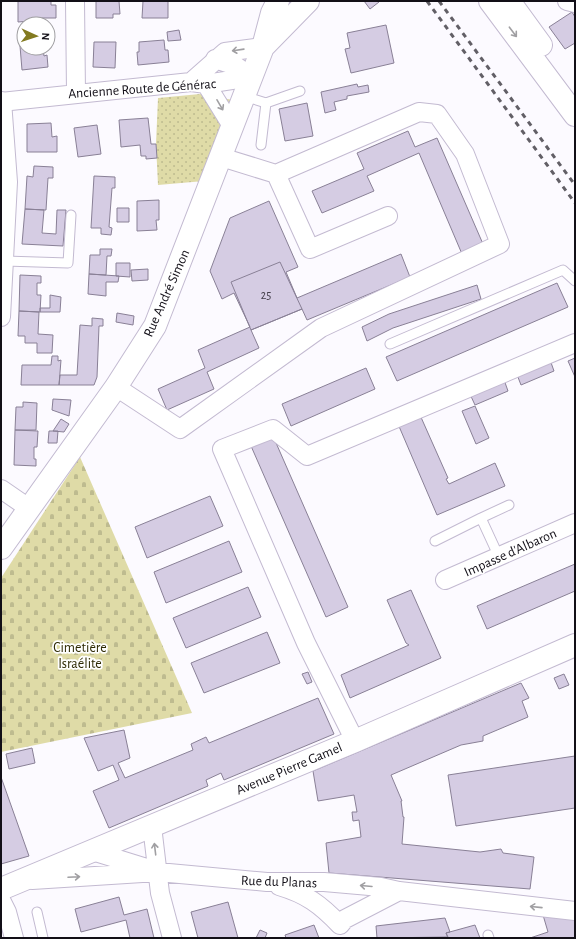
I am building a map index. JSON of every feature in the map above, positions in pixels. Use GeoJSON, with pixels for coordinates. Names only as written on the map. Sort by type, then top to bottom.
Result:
{"type":"FeatureCollection","features":[{"type":"Feature","properties":{"kind":"street"},"geometry":{"type":"LineString","coordinates":[[75,1],[76,93]]}},
{"type":"Feature","properties":{"kind":"street"},"geometry":{"type":"LineString","coordinates":[[248,86],[263,47],[272,13],[278,1]]}},
{"type":"Feature","properties":{"kind":"street"},"geometry":{"type":"LineString","coordinates":[[284,24],[298,1]]}},
{"type":"Feature","properties":{"kind":"street"},"geometry":{"type":"LineString","coordinates":[[232,126],[198,83],[215,59],[225,52],[263,47],[308,1]]}},
{"type":"Feature","properties":{"kind":"street"},"geometry":{"type":"LineString","coordinates":[[490,1],[575,116]]}},
{"type":"Feature","properties":{"kind":"street"},"geometry":{"type":"LineString","coordinates":[[509,1],[575,92]]}},
{"type":"Feature","properties":{"kind":"street"},"geometry":{"type":"LineString","coordinates":[[567,1],[575,3]]}},
{"type":"Feature","properties":{"kind":"street"},"geometry":{"type":"LineString","coordinates":[[215,59],[236,66],[248,86]]}},
{"type":"Feature","properties":{"kind":"street","name":"Ancienne Route de Générac"},"geometry":{"type":"LineString","coordinates":[[2,102],[76,93],[198,83],[248,86]]}},
{"type":"Feature","properties":{"kind":"street","name":"Rue André Simon"},"geometry":{"type":"LineString","coordinates":[[1,548],[116,387],[154,326],[248,86]]}},
{"type":"Feature","properties":{"kind":"street"},"geometry":{"type":"LineString","coordinates":[[1,317],[8,182],[2,102]]}},
{"type":"Feature","properties":{"kind":"street"},"geometry":{"type":"LineString","coordinates":[[116,387],[180,429],[321,328],[500,244],[465,154],[437,114],[419,112],[276,174],[221,157]]}},
{"type":"Feature","properties":{"kind":"street"},"geometry":{"type":"LineString","coordinates":[[276,174],[310,250],[388,216]]}},
{"type":"Feature","properties":{"kind":"street"},"geometry":{"type":"LineString","coordinates":[[355,741],[306,644],[222,449],[273,429],[307,456],[575,343]]}},
{"type":"Feature","properties":{"kind":"street"},"geometry":{"type":"LineString","coordinates":[[1,489],[30,509]]}},
{"type":"Feature","properties":{"kind":"street","name":"Impasse d'Albaron"},"geometry":{"type":"LineString","coordinates":[[445,580],[575,523]]}},
{"type":"Feature","properties":{"kind":"street","name":"Avenue Pierre Gamel"},"geometry":{"type":"LineString","coordinates":[[1,889],[355,741],[575,644]]}},
{"type":"Feature","properties":{"kind":"street"},"geometry":{"type":"LineString","coordinates":[[152,826],[160,893],[172,938]]}},
{"type":"Feature","properties":{"kind":"street","name":"Rue du Planas"},"geometry":{"type":"LineString","coordinates":[[92,851],[158,872]]}},
{"type":"Feature","properties":{"kind":"street","name":"Rue du Planas"},"geometry":{"type":"LineString","coordinates":[[21,880],[158,872],[266,882],[324,882],[381,887],[399,891],[575,911]]}},
{"type":"Feature","properties":{"kind":"street"},"geometry":{"type":"LineString","coordinates":[[266,882],[292,890],[316,901],[342,932]]}},
{"type":"Feature","properties":{"kind":"street"},"geometry":{"type":"LineString","coordinates":[[324,882],[342,932]]}},
{"type":"Feature","properties":{"kind":"street"},"geometry":{"type":"LineString","coordinates":[[342,932],[345,919],[399,891]]}},
{"type":"Feature","properties":{"kind":"street"},"geometry":{"type":"LineString","coordinates":[[1,900],[7,912],[14,938]]}},
{"type":"Feature","properties":{"kind":"lane"},"geometry":{"type":"LineString","coordinates":[[248,86],[266,103]]}},
{"type":"Feature","properties":{"kind":"lane"},"geometry":{"type":"LineString","coordinates":[[266,103],[300,91]]}},
{"type":"Feature","properties":{"kind":"lane"},"geometry":{"type":"LineString","coordinates":[[261,145],[266,103]]}},
{"type":"Feature","properties":{"kind":"lane"},"geometry":{"type":"LineString","coordinates":[[5,261],[68,263],[71,216]]}},
{"type":"Feature","properties":{"kind":"lane"},"geometry":{"type":"LineString","coordinates":[[390,344],[563,270],[575,281]]}},
{"type":"Feature","properties":{"kind":"lane"},"geometry":{"type":"LineString","coordinates":[[435,541],[509,505]]}},
{"type":"Feature","properties":{"kind":"lane"},"geometry":{"type":"LineString","coordinates":[[481,518],[499,557]]}},
{"type":"Feature","properties":{"kind":"lane"},"geometry":{"type":"LineString","coordinates":[[37,912],[43,938]]}},
{"type":"Feature","properties":{"kind":"green space"},"geometry":{"type":"Polygon","coordinates":[[[200,94],[233,100],[204,181],[158,185],[156,144],[158,98],[200,94]]]}},
{"type":"Feature","properties":{"kind":"green space","name":"Cimetière Israélite"},"geometry":{"type":"Polygon","coordinates":[[[80,457],[192,713],[1,752],[1,578],[80,457]]]}},
{"type":"Feature","properties":{"kind":"building"},"geometry":{"type":"Polygon","coordinates":[[[18,1],[51,1],[51,5],[56,5],[56,16],[18,16],[18,1]]]}},
{"type":"Feature","properties":{"kind":"building"},"geometry":{"type":"Polygon","coordinates":[[[96,1],[119,1],[120,14],[113,14],[113,18],[96,18],[96,1]]]}},
{"type":"Feature","properties":{"kind":"building"},"geometry":{"type":"Polygon","coordinates":[[[143,1],[168,1],[168,18],[142,18],[143,1]]]}},
{"type":"Feature","properties":{"kind":"building"},"geometry":{"type":"Polygon","coordinates":[[[364,1],[378,1],[379,2],[370,9],[364,1]]]}},
{"type":"Feature","properties":{"kind":"building"},"geometry":{"type":"Polygon","coordinates":[[[572,12],[575,17],[575,43],[565,49],[549,27],[572,12]]]}},
{"type":"Feature","properties":{"kind":"building"},"geometry":{"type":"Polygon","coordinates":[[[386,25],[394,63],[351,73],[345,49],[350,48],[347,33],[386,25]]]}},
{"type":"Feature","properties":{"kind":"building"},"geometry":{"type":"Polygon","coordinates":[[[179,30],[181,40],[168,41],[167,32],[179,30]]]}},
{"type":"Feature","properties":{"kind":"building"},"geometry":{"type":"Polygon","coordinates":[[[164,40],[165,50],[168,50],[169,62],[138,65],[137,52],[139,52],[139,42],[164,40]]]}},
{"type":"Feature","properties":{"kind":"building"},"geometry":{"type":"Polygon","coordinates":[[[94,42],[116,42],[115,68],[93,67],[94,42]]]}},
{"type":"Feature","properties":{"kind":"building"},"geometry":{"type":"Polygon","coordinates":[[[21,56],[47,56],[48,67],[22,70],[21,56]]]}},
{"type":"Feature","properties":{"kind":"building"},"geometry":{"type":"Polygon","coordinates":[[[357,84],[358,87],[368,85],[369,92],[347,96],[347,99],[334,102],[336,110],[325,113],[321,92],[357,84]]]}},
{"type":"Feature","properties":{"kind":"building"},"geometry":{"type":"Polygon","coordinates":[[[307,103],[313,136],[285,141],[279,109],[307,103]]]}},
{"type":"Feature","properties":{"kind":"building"},"geometry":{"type":"Polygon","coordinates":[[[148,118],[151,144],[156,144],[157,158],[146,159],[146,156],[141,156],[140,145],[121,147],[119,120],[148,118]]]}},
{"type":"Feature","properties":{"kind":"building"},"geometry":{"type":"Polygon","coordinates":[[[51,123],[52,137],[57,136],[57,152],[27,152],[27,124],[51,123]]]}},
{"type":"Feature","properties":{"kind":"building"},"geometry":{"type":"Polygon","coordinates":[[[97,125],[101,154],[78,157],[74,128],[97,125]]]}},
{"type":"Feature","properties":{"kind":"building"},"geometry":{"type":"Polygon","coordinates":[[[408,131],[415,147],[437,138],[483,244],[462,254],[419,153],[367,176],[374,191],[322,213],[312,191],[364,169],[357,153],[408,131]]]}},
{"type":"Feature","properties":{"kind":"building"},"geometry":{"type":"Polygon","coordinates":[[[34,166],[53,167],[53,178],[48,178],[46,210],[25,209],[27,176],[33,177],[34,166]]]}},
{"type":"Feature","properties":{"kind":"building"},"geometry":{"type":"Polygon","coordinates":[[[94,176],[115,177],[115,188],[112,188],[109,227],[112,228],[111,235],[101,234],[101,228],[91,228],[94,176]]]}},
{"type":"Feature","properties":{"kind":"building"},"geometry":{"type":"Polygon","coordinates":[[[159,200],[159,220],[156,220],[157,230],[137,231],[137,201],[159,200]]]}},
{"type":"Feature","properties":{"kind":"building"},"geometry":{"type":"Polygon","coordinates":[[[269,201],[298,267],[286,272],[297,298],[401,254],[410,277],[307,320],[302,309],[251,330],[259,348],[207,372],[214,389],[167,410],[158,389],[205,368],[198,350],[250,327],[234,293],[222,299],[210,271],[230,218],[269,201]]]}},
{"type":"Feature","properties":{"kind":"building"},"geometry":{"type":"Polygon","coordinates":[[[117,208],[129,208],[129,222],[117,222],[117,208]]]}},
{"type":"Feature","properties":{"kind":"building"},"geometry":{"type":"Polygon","coordinates":[[[25,209],[44,210],[42,233],[56,234],[57,210],[66,210],[63,246],[22,244],[25,209]]]}},
{"type":"Feature","properties":{"kind":"building"},"geometry":{"type":"Polygon","coordinates":[[[100,249],[112,249],[111,256],[107,256],[106,275],[89,274],[90,255],[100,255],[100,249]]]}},
{"type":"Feature","properties":{"kind":"building"},"geometry":{"type":"Polygon","coordinates":[[[280,262],[302,309],[251,330],[231,282],[280,262]]]}},
{"type":"Feature","properties":{"kind":"building"},"geometry":{"type":"Polygon","coordinates":[[[116,263],[130,263],[130,277],[116,276],[116,263]]]}},
{"type":"Feature","properties":{"kind":"building"},"geometry":{"type":"Polygon","coordinates":[[[148,269],[148,280],[132,281],[131,270],[148,269]]]}},
{"type":"Feature","properties":{"kind":"building"},"geometry":{"type":"Polygon","coordinates":[[[89,274],[119,276],[118,282],[106,282],[106,296],[88,294],[89,274]]]}},
{"type":"Feature","properties":{"kind":"building"},"geometry":{"type":"Polygon","coordinates":[[[20,275],[41,276],[41,283],[37,283],[37,295],[41,295],[40,312],[19,311],[20,275]]]}},
{"type":"Feature","properties":{"kind":"building"},"geometry":{"type":"Polygon","coordinates":[[[557,283],[568,307],[397,381],[386,357],[557,283]]]}},
{"type":"Feature","properties":{"kind":"building"},"geometry":{"type":"Polygon","coordinates":[[[477,285],[481,299],[393,328],[367,341],[362,327],[389,314],[477,285]]]}},
{"type":"Feature","properties":{"kind":"building"},"geometry":{"type":"Polygon","coordinates":[[[50,295],[61,297],[60,312],[40,312],[40,308],[50,308],[50,295]]]}},
{"type":"Feature","properties":{"kind":"building"},"geometry":{"type":"Polygon","coordinates":[[[19,311],[39,312],[38,334],[53,335],[52,353],[37,353],[37,343],[25,343],[25,336],[18,336],[19,311]]]}},
{"type":"Feature","properties":{"kind":"building"},"geometry":{"type":"Polygon","coordinates":[[[117,313],[134,316],[133,325],[116,322],[117,313]]]}},
{"type":"Feature","properties":{"kind":"building"},"geometry":{"type":"Polygon","coordinates":[[[92,318],[103,319],[103,326],[99,326],[97,377],[94,385],[59,385],[60,375],[77,375],[80,325],[92,326],[92,318]]]}},
{"type":"Feature","properties":{"kind":"building"},"geometry":{"type":"Polygon","coordinates":[[[52,356],[58,356],[58,361],[61,360],[59,385],[21,385],[22,365],[51,365],[52,356]]]}},
{"type":"Feature","properties":{"kind":"building"},"geometry":{"type":"Polygon","coordinates":[[[549,357],[554,371],[521,385],[516,372],[549,357]]]}},
{"type":"Feature","properties":{"kind":"building"},"geometry":{"type":"Polygon","coordinates":[[[575,358],[575,377],[568,361],[575,358]]]}},
{"type":"Feature","properties":{"kind":"building"},"geometry":{"type":"Polygon","coordinates":[[[366,368],[375,389],[291,426],[282,404],[366,368]]]}},
{"type":"Feature","properties":{"kind":"building"},"geometry":{"type":"Polygon","coordinates":[[[503,377],[508,391],[475,405],[469,392],[503,377]]]}},
{"type":"Feature","properties":{"kind":"building"},"geometry":{"type":"Polygon","coordinates":[[[53,399],[71,400],[69,416],[52,410],[53,399]]]}},
{"type":"Feature","properties":{"kind":"building"},"geometry":{"type":"Polygon","coordinates":[[[23,402],[37,403],[36,430],[15,430],[16,407],[23,407],[23,402]]]}},
{"type":"Feature","properties":{"kind":"building"},"geometry":{"type":"Polygon","coordinates":[[[475,406],[489,438],[476,444],[462,411],[475,406]]]}},
{"type":"Feature","properties":{"kind":"building"},"geometry":{"type":"Polygon","coordinates":[[[420,415],[448,478],[446,479],[449,484],[495,463],[505,486],[437,515],[398,424],[420,415]]]}},
{"type":"Feature","properties":{"kind":"building"},"geometry":{"type":"Polygon","coordinates":[[[61,419],[69,424],[64,432],[53,431],[61,419]]]}},
{"type":"Feature","properties":{"kind":"building"},"geometry":{"type":"Polygon","coordinates":[[[15,430],[38,431],[37,447],[34,447],[34,459],[36,459],[36,466],[14,465],[15,430]]]}},
{"type":"Feature","properties":{"kind":"building"},"geometry":{"type":"Polygon","coordinates":[[[49,431],[58,431],[57,443],[48,443],[49,431]]]}},
{"type":"Feature","properties":{"kind":"building"},"geometry":{"type":"Polygon","coordinates":[[[273,436],[348,607],[326,617],[251,446],[273,436]]]}},
{"type":"Feature","properties":{"kind":"building"},"geometry":{"type":"Polygon","coordinates":[[[210,496],[223,526],[147,558],[135,527],[210,496]]]}},
{"type":"Feature","properties":{"kind":"building"},"geometry":{"type":"Polygon","coordinates":[[[229,541],[242,572],[166,603],[154,572],[229,541]]]}},
{"type":"Feature","properties":{"kind":"building"},"geometry":{"type":"Polygon","coordinates":[[[575,564],[575,591],[487,629],[477,606],[575,564]]]}},
{"type":"Feature","properties":{"kind":"building"},"geometry":{"type":"Polygon","coordinates":[[[248,587],[261,617],[186,648],[173,618],[248,587]]]}},
{"type":"Feature","properties":{"kind":"building"},"geometry":{"type":"Polygon","coordinates":[[[411,590],[441,658],[350,698],[341,675],[409,645],[406,643],[387,600],[411,590]]]}},
{"type":"Feature","properties":{"kind":"building"},"geometry":{"type":"Polygon","coordinates":[[[267,632],[280,663],[204,693],[191,663],[267,632]]]}},
{"type":"Feature","properties":{"kind":"building"},"geometry":{"type":"Polygon","coordinates":[[[308,672],[312,682],[307,684],[302,674],[308,672]]]}},
{"type":"Feature","properties":{"kind":"building"},"geometry":{"type":"Polygon","coordinates":[[[564,674],[569,685],[559,689],[554,678],[564,674]]]}},
{"type":"Feature","properties":{"kind":"building"},"geometry":{"type":"Polygon","coordinates":[[[521,683],[529,698],[522,701],[528,717],[483,736],[483,741],[461,745],[391,775],[402,801],[404,817],[402,844],[480,852],[501,849],[503,853],[534,857],[530,889],[329,873],[326,843],[361,837],[359,820],[353,821],[352,812],[357,812],[354,795],[318,801],[313,771],[521,683]]]}},
{"type":"Feature","properties":{"kind":"building"},"geometry":{"type":"Polygon","coordinates":[[[318,698],[334,734],[224,780],[221,773],[206,780],[208,786],[109,828],[93,791],[119,780],[113,765],[98,771],[84,738],[124,730],[130,758],[118,763],[125,778],[193,750],[191,744],[206,737],[209,743],[318,698]]]}},
{"type":"Feature","properties":{"kind":"building"},"geometry":{"type":"Polygon","coordinates":[[[32,748],[35,763],[9,769],[6,754],[32,748]]]}},
{"type":"Feature","properties":{"kind":"building"},"geometry":{"type":"Polygon","coordinates":[[[575,756],[575,808],[456,826],[448,775],[575,756]]]}},
{"type":"Feature","properties":{"kind":"building"},"geometry":{"type":"Polygon","coordinates":[[[1,777],[29,856],[1,864],[1,777]]]}},
{"type":"Feature","properties":{"kind":"building"},"geometry":{"type":"Polygon","coordinates":[[[119,897],[124,915],[147,909],[154,938],[130,938],[126,920],[81,932],[75,909],[119,897]]]}},
{"type":"Feature","properties":{"kind":"building"},"geometry":{"type":"Polygon","coordinates":[[[228,902],[238,938],[198,938],[191,912],[228,902]]]}},
{"type":"Feature","properties":{"kind":"building"},"geometry":{"type":"Polygon","coordinates":[[[543,915],[575,918],[575,938],[530,938],[548,932],[543,915]]]}},
{"type":"Feature","properties":{"kind":"building"},"geometry":{"type":"Polygon","coordinates":[[[445,918],[450,932],[446,933],[448,937],[377,938],[376,926],[445,918]]]}},
{"type":"Feature","properties":{"kind":"building"},"geometry":{"type":"Polygon","coordinates":[[[314,925],[319,938],[286,938],[285,935],[314,925]]]}},
{"type":"Feature","properties":{"kind":"building"},"geometry":{"type":"Polygon","coordinates":[[[475,925],[480,938],[448,938],[446,933],[475,925]]]}},
{"type":"Feature","properties":{"kind":"building"},"geometry":{"type":"Polygon","coordinates":[[[260,930],[267,933],[265,938],[256,938],[260,930]]]}},
{"type":"Feature","properties":{"kind":"railway"},"geometry":{"type":"LineString","coordinates":[[427,1],[575,203]]}},
{"type":"Feature","properties":{"kind":"railway"},"geometry":{"type":"LineString","coordinates":[[439,1],[575,185]]}}]}
